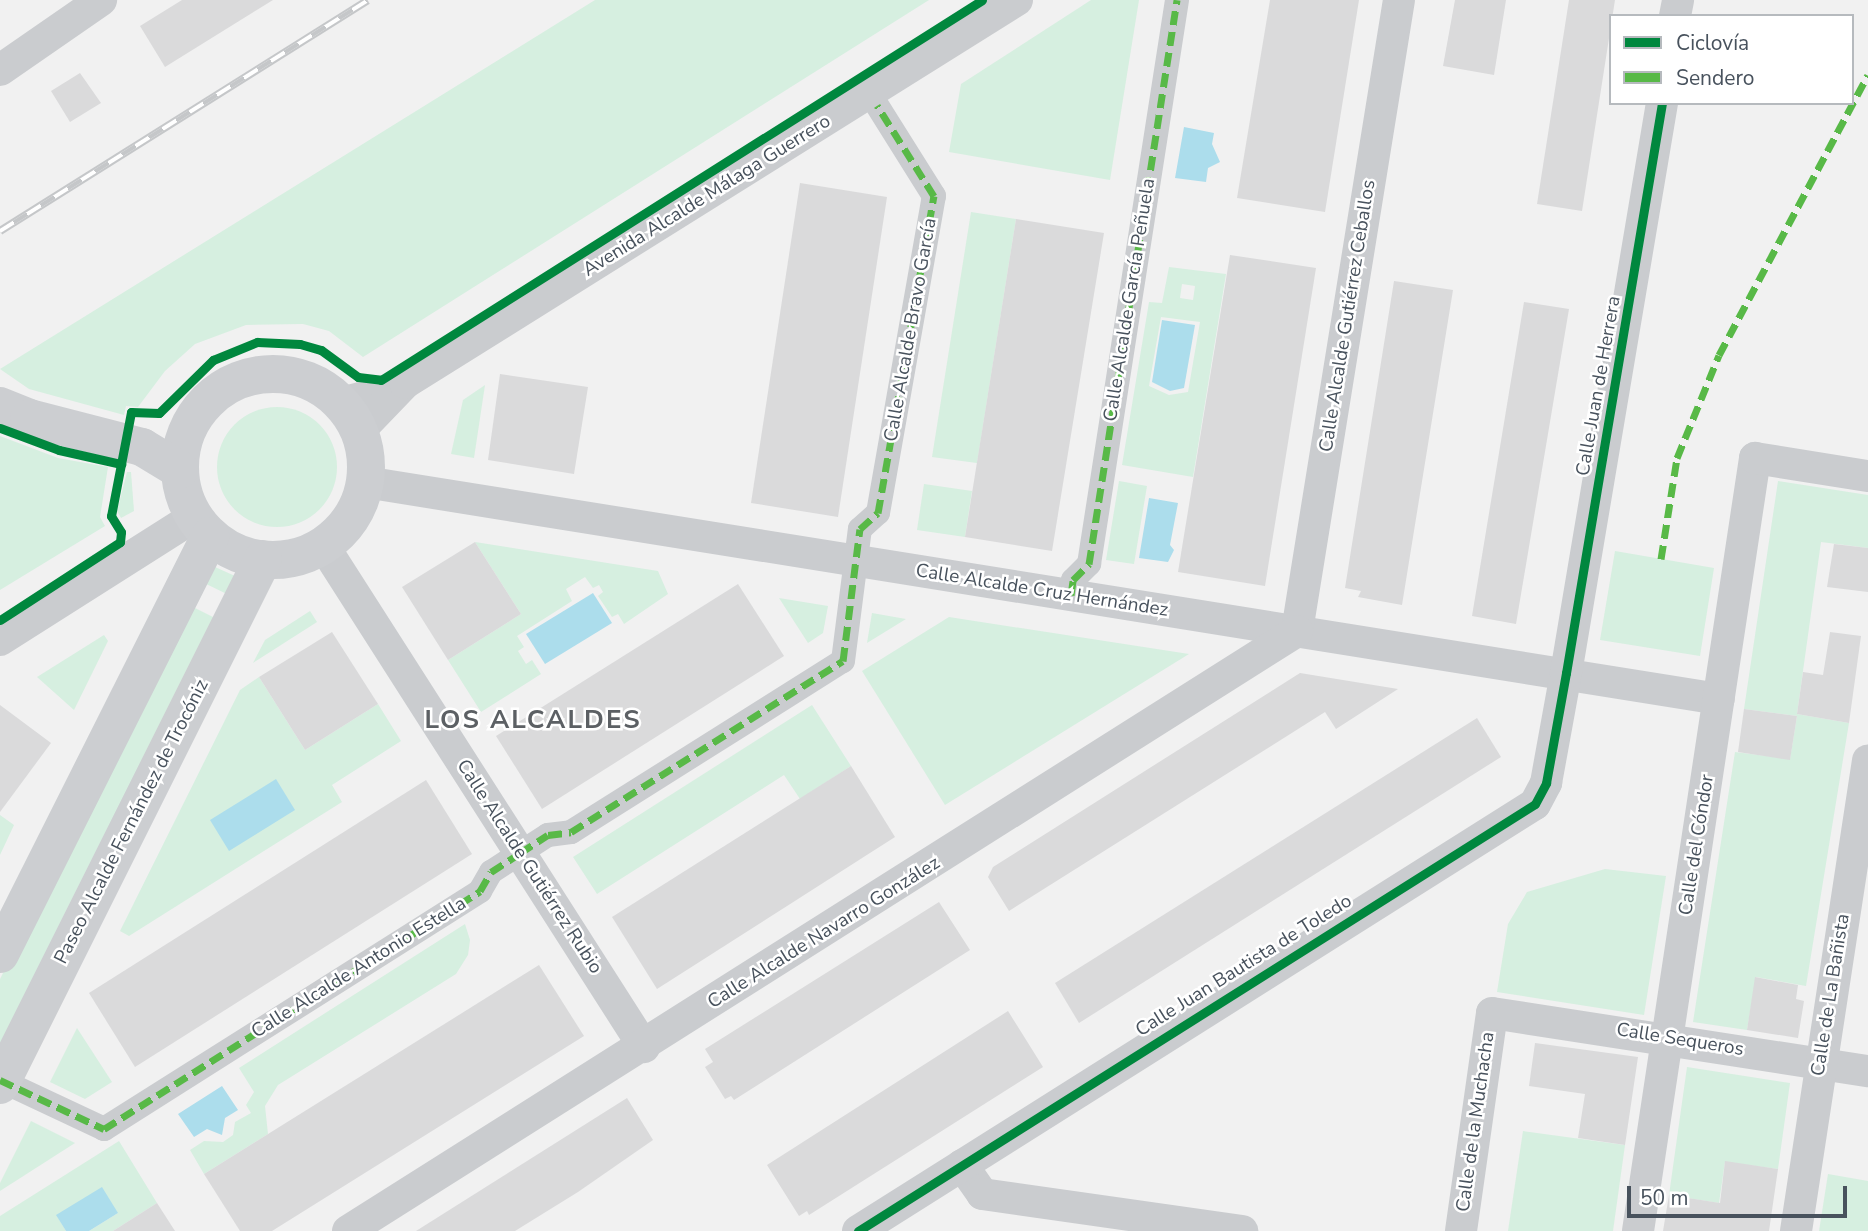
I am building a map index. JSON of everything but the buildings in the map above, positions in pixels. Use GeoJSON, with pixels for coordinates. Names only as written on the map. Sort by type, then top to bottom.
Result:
{"type":"FeatureCollection","features":[{"type":"Feature","properties":{"kind":"main road"},"geometry":{"type":"LineString","coordinates":[[267,374],[294,376],[319,386],[350,417],[365,448],[365,482],[358,507],[343,528],[323,545],[284,559],[263,559],[234,552],[202,527],[183,454],[197,413],[216,394],[240,380],[267,374]]}},
{"type":"Feature","properties":{"kind":"main road"},"geometry":{"type":"LineString","coordinates":[[0,406],[29,418],[142,447],[183,454]]}},
{"type":"Feature","properties":{"kind":"main road"},"geometry":{"type":"LineString","coordinates":[[0,954],[202,527]]}},
{"type":"Feature","properties":{"kind":"main road","name":"Paseo Alcalde Fernández de Trocóniz"},"geometry":{"type":"LineString","coordinates":[[1,1082],[263,559]]}},
{"type":"Feature","properties":{"kind":"street"},"geometry":{"type":"LineString","coordinates":[[0,69],[101,0]]}},
{"type":"Feature","properties":{"kind":"street","name":"Avenida Alcalde Málaga Guerrero"},"geometry":{"type":"LineString","coordinates":[[350,417],[1017,0]]}},
{"type":"Feature","properties":{"kind":"street","name":"Calle Alcalde García Peñuela"},"geometry":{"type":"LineString","coordinates":[[1071,595],[1073,580],[1089,564],[1177,0]]}},
{"type":"Feature","properties":{"kind":"street","name":"Calle Alcalde Gutiérrez Ceballos"},"geometry":{"type":"LineString","coordinates":[[1297,631],[1399,0]]}},
{"type":"Feature","properties":{"kind":"street","name":"Calle Alcalde Bravo García"},"geometry":{"type":"LineString","coordinates":[[855,560],[860,529],[878,513],[934,196],[877,105]]}},
{"type":"Feature","properties":{"kind":"street","name":"Calle Juan de Herrera"},"geometry":{"type":"LineString","coordinates":[[1566,673],[1662,105]]}},
{"type":"Feature","properties":{"kind":"street","name":"Calle del Cóndor"},"geometry":{"type":"LineString","coordinates":[[1638,1231],[1755,458],[1868,476]]}},
{"type":"Feature","properties":{"kind":"street","name":"Calle Alcalde Cruz Hernández"},"geometry":{"type":"LineString","coordinates":[[365,482],[1719,699]]}},
{"type":"Feature","properties":{"kind":"street"},"geometry":{"type":"LineString","coordinates":[[0,640],[202,527]]}},
{"type":"Feature","properties":{"kind":"street","name":"Calle Alcalde Gutiérrez Rubio"},"geometry":{"type":"LineString","coordinates":[[323,545],[644,1047]]}},
{"type":"Feature","properties":{"kind":"street","name":"Calle Alcalde Antonio Estella"},"geometry":{"type":"LineString","coordinates":[[1,1082],[104,1129],[481,891],[491,872],[548,835],[571,832],[843,661],[855,560]]}},
{"type":"Feature","properties":{"kind":"street","name":"Calle Alcalde Navarro González"},"geometry":{"type":"LineString","coordinates":[[348,1231],[644,1047],[1297,631]]}},
{"type":"Feature","properties":{"kind":"street","name":"Calle Juan Bautista de Toledo"},"geometry":{"type":"LineString","coordinates":[[858,1231],[1535,804],[1546,783],[1566,673]]}},
{"type":"Feature","properties":{"kind":"street","name":"Calle de La Bañista"},"geometry":{"type":"LineString","coordinates":[[1796,1231],[1868,760]]}},
{"type":"Feature","properties":{"kind":"street","name":"Calle Sequeros"},"geometry":{"type":"LineString","coordinates":[[1492,1013],[1668,1037],[1868,1071]]}},
{"type":"Feature","properties":{"kind":"street","name":"Calle de la Muchacha"},"geometry":{"type":"LineString","coordinates":[[1461,1231],[1492,1013]]}},
{"type":"Feature","properties":{"kind":"street"},"geometry":{"type":"LineString","coordinates":[[962,1165],[982,1194],[1238,1231]]}},
{"type":"Feature","properties":{"kind":"green space"},"geometry":{"type":"Polygon","coordinates":[[[595,0],[929,0],[363,357],[329,331],[303,324],[246,325],[195,344],[165,371],[138,407],[126,406],[124,415],[29,389],[0,369],[595,0]]]}},
{"type":"Feature","properties":{"kind":"green space"},"geometry":{"type":"Polygon","coordinates":[[[1091,0],[1139,0],[1110,180],[949,152],[961,84],[1091,0]]]}},
{"type":"Feature","properties":{"kind":"green space"},"geometry":{"type":"Polygon","coordinates":[[[971,212],[1016,219],[977,463],[932,457],[971,212]]]}},
{"type":"Feature","properties":{"kind":"green space"},"geometry":{"type":"Polygon","coordinates":[[[1169,267],[1226,274],[1193,477],[1122,465],[1149,302],[1162,303],[1169,267]],[[1182,284],[1180,298],[1193,300],[1195,286],[1182,284]],[[1161,317],[1149,386],[1169,395],[1188,392],[1200,322],[1161,317]]]}},
{"type":"Feature","properties":{"kind":"green space"},"geometry":{"type":"Polygon","coordinates":[[[485,385],[474,458],[451,454],[463,400],[485,385]]]}},
{"type":"Feature","properties":{"kind":"green space"},"geometry":{"type":"Polygon","coordinates":[[[277,407],[300,411],[320,424],[333,444],[337,467],[333,490],[320,510],[300,523],[277,527],[254,523],[234,510],[221,490],[217,467],[221,444],[234,424],[254,411],[277,407]]]}},
{"type":"Feature","properties":{"kind":"green space"},"geometry":{"type":"Polygon","coordinates":[[[0,436],[58,458],[108,467],[100,517],[105,526],[0,590],[0,436]]]}},
{"type":"Feature","properties":{"kind":"green space"},"geometry":{"type":"Polygon","coordinates":[[[127,472],[131,472],[134,511],[121,518],[117,511],[127,472]]]}},
{"type":"Feature","properties":{"kind":"green space"},"geometry":{"type":"Polygon","coordinates":[[[1119,481],[1147,486],[1134,564],[1106,560],[1119,481]]]}},
{"type":"Feature","properties":{"kind":"green space"},"geometry":{"type":"Polygon","coordinates":[[[1778,481],[1868,495],[1868,548],[1821,542],[1797,714],[1849,723],[1806,986],[1756,977],[1747,1030],[1693,1022],[1735,752],[1790,759],[1797,716],[1744,709],[1778,481]]]}},
{"type":"Feature","properties":{"kind":"green space"},"geometry":{"type":"Polygon","coordinates":[[[924,484],[972,491],[965,537],[917,530],[924,484]]]}},
{"type":"Feature","properties":{"kind":"green space"},"geometry":{"type":"Polygon","coordinates":[[[475,542],[658,571],[668,594],[624,624],[618,614],[612,617],[598,596],[603,592],[599,585],[593,588],[585,577],[566,589],[572,601],[517,636],[524,647],[518,651],[526,664],[532,660],[541,674],[481,712],[448,660],[521,614],[475,542]]]}},
{"type":"Feature","properties":{"kind":"green space"},"geometry":{"type":"Polygon","coordinates":[[[1615,551],[1714,568],[1700,656],[1600,640],[1615,551]]]}},
{"type":"Feature","properties":{"kind":"green space"},"geometry":{"type":"Polygon","coordinates":[[[215,567],[235,576],[233,597],[200,581],[215,567]]]}},
{"type":"Feature","properties":{"kind":"green space"},"geometry":{"type":"Polygon","coordinates":[[[779,598],[828,606],[823,633],[808,643],[779,598]]]}},
{"type":"Feature","properties":{"kind":"green space"},"geometry":{"type":"Polygon","coordinates":[[[187,604],[221,621],[0,1060],[0,979],[187,604]]]}},
{"type":"Feature","properties":{"kind":"green space"},"geometry":{"type":"Polygon","coordinates":[[[310,611],[317,622],[253,663],[265,640],[310,611]]]}},
{"type":"Feature","properties":{"kind":"green space"},"geometry":{"type":"Polygon","coordinates":[[[872,613],[906,619],[867,643],[872,613]]]}},
{"type":"Feature","properties":{"kind":"green space"},"geometry":{"type":"Polygon","coordinates":[[[949,617],[1189,654],[945,805],[862,671],[949,617]]]}},
{"type":"Feature","properties":{"kind":"green space"},"geometry":{"type":"Polygon","coordinates":[[[104,635],[108,641],[74,710],[37,677],[104,635]]]}},
{"type":"Feature","properties":{"kind":"green space"},"geometry":{"type":"Polygon","coordinates":[[[259,677],[305,750],[378,704],[401,741],[332,785],[342,802],[129,936],[120,931],[240,690],[259,677]]]}},
{"type":"Feature","properties":{"kind":"green space"},"geometry":{"type":"Polygon","coordinates":[[[812,705],[851,766],[800,799],[784,775],[597,894],[573,857],[812,705]]]}},
{"type":"Feature","properties":{"kind":"green space"},"geometry":{"type":"Polygon","coordinates":[[[0,815],[14,825],[0,855],[0,815]]]}},
{"type":"Feature","properties":{"kind":"green space"},"geometry":{"type":"Polygon","coordinates":[[[1605,869],[1666,876],[1644,1015],[1497,992],[1508,924],[1527,892],[1605,869]]]}},
{"type":"Feature","properties":{"kind":"green space"},"geometry":{"type":"Polygon","coordinates":[[[465,924],[470,940],[468,955],[456,974],[278,1085],[265,1106],[268,1134],[204,1174],[190,1150],[204,1141],[223,1142],[233,1135],[235,1122],[251,1113],[246,1105],[254,1092],[239,1068],[465,924]]]}},
{"type":"Feature","properties":{"kind":"green space"},"geometry":{"type":"Polygon","coordinates":[[[77,1028],[112,1082],[85,1099],[50,1082],[77,1028]]]}},
{"type":"Feature","properties":{"kind":"green space"},"geometry":{"type":"Polygon","coordinates":[[[1687,1067],[1790,1083],[1778,1169],[1725,1162],[1719,1203],[1669,1195],[1687,1067]]]}},
{"type":"Feature","properties":{"kind":"green space"},"geometry":{"type":"Polygon","coordinates":[[[31,1121],[75,1143],[0,1191],[0,1183],[31,1121]]]}},
{"type":"Feature","properties":{"kind":"green space"},"geometry":{"type":"Polygon","coordinates":[[[1523,1131],[1625,1145],[1613,1231],[1508,1231],[1523,1131]]]}},
{"type":"Feature","properties":{"kind":"green space"},"geometry":{"type":"Polygon","coordinates":[[[119,1141],[157,1203],[113,1231],[89,1231],[118,1213],[57,1216],[66,1231],[0,1231],[0,1216],[119,1141]]]}},
{"type":"Feature","properties":{"kind":"green space"},"geometry":{"type":"Polygon","coordinates":[[[1828,1174],[1868,1181],[1868,1231],[1819,1231],[1828,1174]]]}},
{"type":"Feature","properties":{"kind":"water"},"geometry":{"type":"Polygon","coordinates":[[[1184,127],[1214,133],[1212,144],[1220,162],[1208,168],[1206,182],[1175,178],[1184,127]]]}},
{"type":"Feature","properties":{"kind":"water"},"geometry":{"type":"Polygon","coordinates":[[[1162,320],[1195,325],[1184,388],[1170,391],[1152,382],[1162,320]]]}},
{"type":"Feature","properties":{"kind":"water"},"geometry":{"type":"Polygon","coordinates":[[[1149,498],[1178,503],[1170,545],[1174,550],[1168,562],[1139,558],[1149,498]]]}},
{"type":"Feature","properties":{"kind":"water"},"geometry":{"type":"Polygon","coordinates":[[[593,593],[612,623],[545,664],[526,634],[593,593]]]}},
{"type":"Feature","properties":{"kind":"water"},"geometry":{"type":"Polygon","coordinates":[[[276,779],[295,810],[229,851],[210,820],[276,779]]]}},
{"type":"Feature","properties":{"kind":"water"},"geometry":{"type":"Polygon","coordinates":[[[222,1086],[238,1110],[225,1118],[222,1135],[207,1129],[194,1137],[178,1114],[222,1086]]]}},
{"type":"Feature","properties":{"kind":"water"},"geometry":{"type":"Polygon","coordinates":[[[102,1187],[118,1213],[89,1231],[66,1231],[56,1215],[102,1187]]]}},
{"type":"Feature","properties":{"kind":"railway"},"geometry":{"type":"LineString","coordinates":[[0,231],[368,0]]}},
{"type":"Feature","properties":{"kind":"marked path"},"geometry":{"type":"LineString","coordinates":[[1071,595],[1073,580],[1089,564],[1177,0]]}},
{"type":"Feature","properties":{"kind":"marked path"},"geometry":{"type":"LineString","coordinates":[[1854,101],[1868,75]]}},
{"type":"Feature","properties":{"kind":"marked path"},"geometry":{"type":"LineString","coordinates":[[0,1080],[104,1129],[480,891],[491,872],[548,835],[571,832],[843,661],[860,529],[878,513],[934,196],[877,105]]}},
{"type":"Feature","properties":{"kind":"marked path"},"geometry":{"type":"LineString","coordinates":[[1661,559],[1677,458],[1719,355],[1852,105]]}},
{"type":"Feature","properties":{"kind":"cycle path"},"geometry":{"type":"LineString","coordinates":[[0,620],[120,542],[121,532],[111,516],[131,412],[159,413],[213,360],[257,342],[300,344],[321,350],[358,377],[381,380],[982,0]]}},
{"type":"Feature","properties":{"kind":"cycle path"},"geometry":{"type":"LineString","coordinates":[[858,1231],[1535,804],[1546,783],[1566,673],[1662,105]]}},
{"type":"Feature","properties":{"kind":"cycle path"},"geometry":{"type":"LineString","coordinates":[[0,428],[59,450],[121,464]]}},
{"type":"Feature","properties":{"kind":"district","name":"LOS ALCALDES"},"geometry":{"type":"Point","coordinates":[533,720]}}]}
